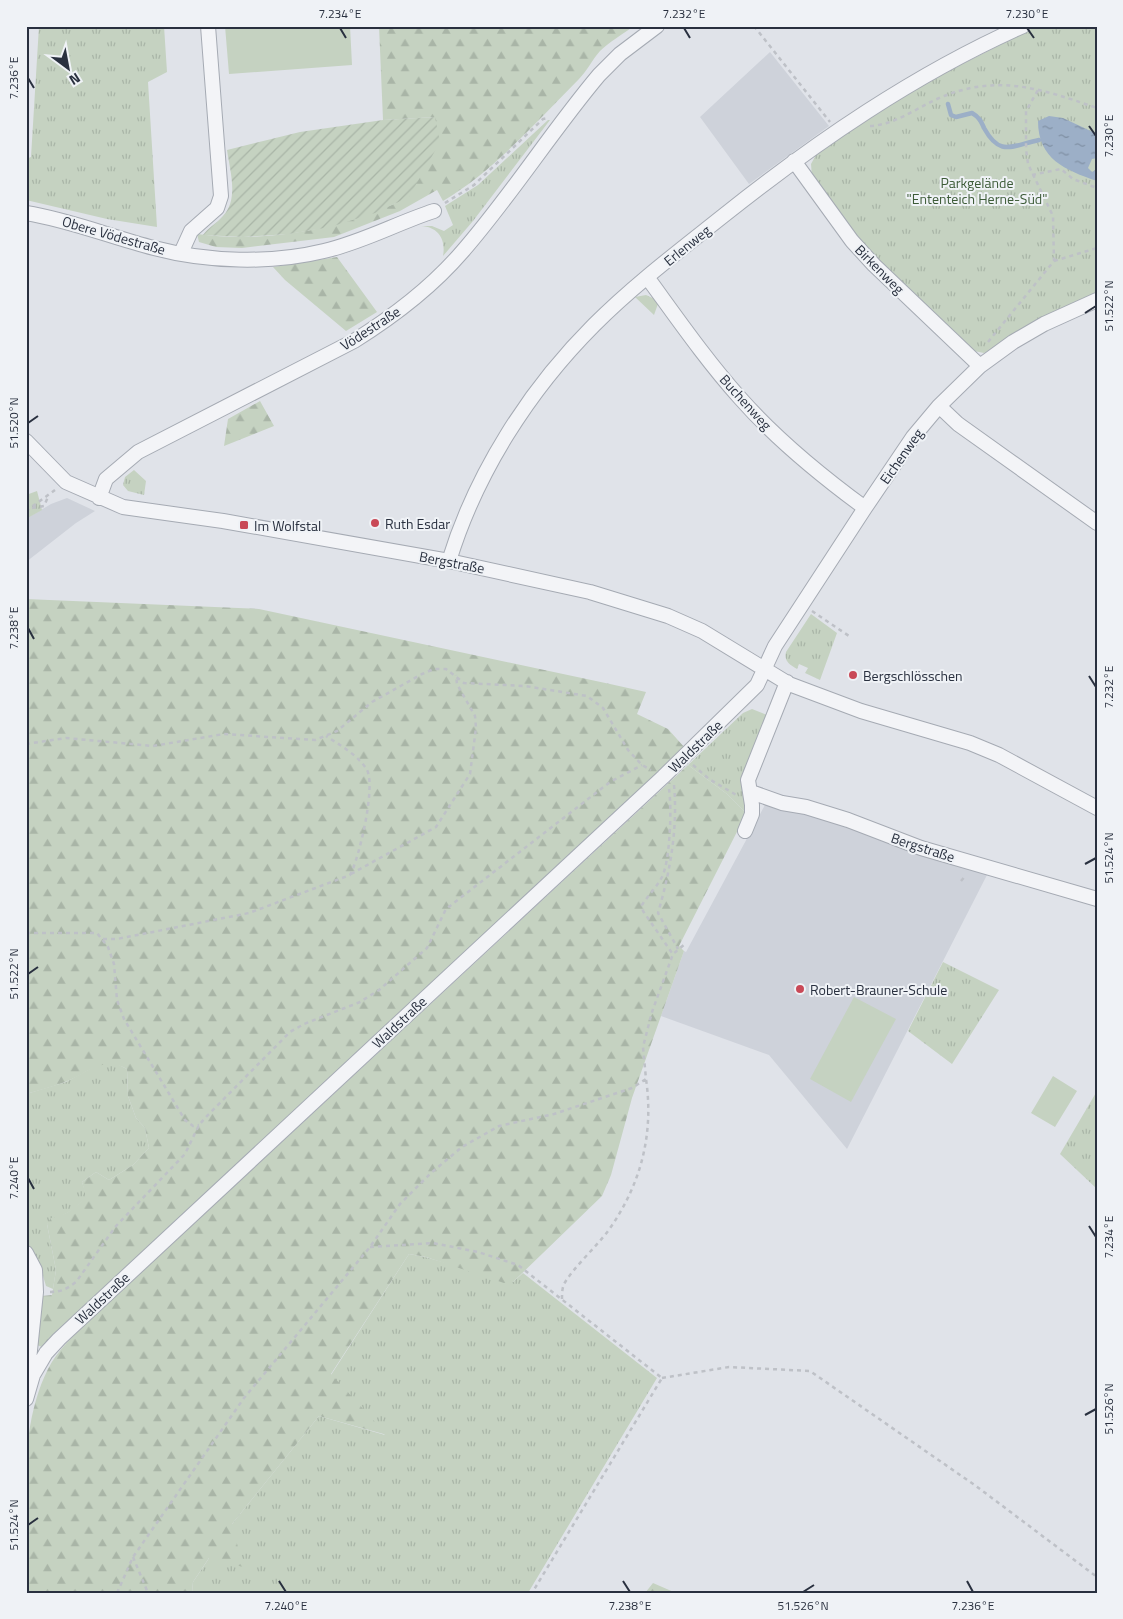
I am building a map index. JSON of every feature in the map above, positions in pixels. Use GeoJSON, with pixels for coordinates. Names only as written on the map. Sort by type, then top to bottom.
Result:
{"type":"FeatureCollection","features":[{"type":"Feature","properties":{"kind":"street"},"geometry":{"type":"LineString","coordinates":[[181,253],[191,231],[217,208],[221,196],[208,26]]}},
{"type":"Feature","properties":{"kind":"street","name":"Vödestraße"},"geometry":{"type":"LineString","coordinates":[[99,498],[106,478],[138,452],[354,341],[383,323],[416,298],[462,254],[599,75],[620,54],[657,26]]}},
{"type":"Feature","properties":{"kind":"street","name":"Erlenweg"},"geometry":{"type":"LineString","coordinates":[[449,561],[466,511],[516,421],[572,348],[647,277],[794,161],[838,131],[918,80],[1023,26]]}},
{"type":"Feature","properties":{"kind":"street","name":"Birkenweg"},"geometry":{"type":"LineString","coordinates":[[794,161],[852,241],[980,366]]}},
{"type":"Feature","properties":{"kind":"street","name":"Obere Vödestraße"},"geometry":{"type":"LineString","coordinates":[[26,213],[68,222],[157,249],[224,259],[295,256],[353,243],[440,207]]}},
{"type":"Feature","properties":{"kind":"street","name":"Buchenweg"},"geometry":{"type":"LineString","coordinates":[[647,277],[705,355],[768,427],[806,462],[865,508]]}},
{"type":"Feature","properties":{"kind":"street","name":"Eichenweg"},"geometry":{"type":"LineString","coordinates":[[766,670],[775,646],[865,508],[913,437],[939,406],[980,366],[1044,324],[1097,300]]}},
{"type":"Feature","properties":{"kind":"street"},"geometry":{"type":"LineString","coordinates":[[939,406],[958,424],[1097,523]]}},
{"type":"Feature","properties":{"kind":"street"},"geometry":{"type":"LineString","coordinates":[[26,441],[66,482],[99,498]]}},
{"type":"Feature","properties":{"kind":"street","name":"Bergstraße"},"geometry":{"type":"LineString","coordinates":[[99,498],[123,508],[223,521],[449,561],[590,592],[668,616],[702,632],[787,682],[861,711],[970,742],[999,755],[1097,808]]}},
{"type":"Feature","properties":{"kind":"street","name":"Waldstraße"},"geometry":{"type":"LineString","coordinates":[[33,1375],[46,1353],[58,1339],[663,777],[757,685],[766,670]]}},
{"type":"Feature","properties":{"kind":"street"},"geometry":{"type":"LineString","coordinates":[[745,831],[752,814],[751,792],[748,780],[787,682]]}},
{"type":"Feature","properties":{"kind":"street","name":"Bergstraße"},"geometry":{"type":"LineString","coordinates":[[751,792],[782,803],[806,807],[848,820],[921,848],[1097,899]]}},
{"type":"Feature","properties":{"kind":"street"},"geometry":{"type":"LineString","coordinates":[[26,1253],[35,1270],[36,1292],[29,1360],[33,1375],[26,1398]]}},
{"type":"Feature","properties":{"kind":"path"},"geometry":{"type":"LineString","coordinates":[[754,26],[838,131]]}},
{"type":"Feature","properties":{"kind":"path"},"geometry":{"type":"LineString","coordinates":[[855,120],[860,126],[890,122],[947,95],[982,85],[1001,84],[1038,90],[1097,108]]}},
{"type":"Feature","properties":{"kind":"path"},"geometry":{"type":"LineString","coordinates":[[1038,90],[1026,111],[1025,139],[1032,175],[1048,203],[1052,216],[1054,261]]}},
{"type":"Feature","properties":{"kind":"path"},"geometry":{"type":"LineString","coordinates":[[440,207],[474,185],[544,119],[548,118],[559,126]]}},
{"type":"Feature","properties":{"kind":"path"},"geometry":{"type":"LineString","coordinates":[[1032,175],[1061,169],[1073,179],[1097,188]]}},
{"type":"Feature","properties":{"kind":"path"},"geometry":{"type":"LineString","coordinates":[[987,343],[1054,261],[1097,248]]}},
{"type":"Feature","properties":{"kind":"path"},"geometry":{"type":"LineString","coordinates":[[26,511],[66,482]]}},
{"type":"Feature","properties":{"kind":"path"},"geometry":{"type":"LineString","coordinates":[[31,508],[44,506],[48,495]]}},
{"type":"Feature","properties":{"kind":"path"},"geometry":{"type":"LineString","coordinates":[[826,620],[849,636]]}},
{"type":"Feature","properties":{"kind":"path"},"geometry":{"type":"LineString","coordinates":[[26,744],[66,738],[153,746],[224,734],[315,740],[336,731],[372,702],[422,674],[434,669],[446,669],[464,683],[525,686],[587,696],[603,708],[628,750],[642,765],[610,782],[446,909],[427,948],[379,990],[360,1002],[304,1024],[290,1032],[199,1125],[185,1154],[116,1226],[76,1282],[68,1289],[59,1292],[36,1292]]}},
{"type":"Feature","properties":{"kind":"path"},"geometry":{"type":"LineString","coordinates":[[103,939],[117,939],[250,913],[350,875],[436,827],[470,774],[476,728],[475,716],[457,684],[456,675]]}},
{"type":"Feature","properties":{"kind":"path"},"geometry":{"type":"LineString","coordinates":[[326,735],[351,753],[368,771],[370,797],[357,864],[350,875]]}},
{"type":"Feature","properties":{"kind":"path"},"geometry":{"type":"LineString","coordinates":[[683,757],[727,791],[739,796],[751,792]]}},
{"type":"Feature","properties":{"kind":"path"},"geometry":{"type":"LineString","coordinates":[[663,777],[674,785],[675,828],[668,881],[658,913],[678,950]]}},
{"type":"Feature","properties":{"kind":"path"},"geometry":{"type":"LineString","coordinates":[[663,777],[669,787],[671,804],[666,868],[656,887],[642,905],[642,911],[673,954]]}},
{"type":"Feature","properties":{"kind":"path"},"geometry":{"type":"LineString","coordinates":[[26,932],[97,933],[103,939],[114,964],[117,1000],[124,1019],[185,1120],[193,1126],[199,1125]]}},
{"type":"Feature","properties":{"kind":"path"},"geometry":{"type":"LineString","coordinates":[[562,1300],[564,1284],[608,1230],[623,1207],[638,1177],[646,1148],[649,1126],[643,1047],[652,1012],[673,954],[685,944]]}},
{"type":"Feature","properties":{"kind":"path"},"geometry":{"type":"LineString","coordinates":[[117,1593],[133,1557],[244,1398],[370,1247],[400,1204],[462,1147],[499,1126],[554,1114],[632,1088],[646,1079]]}},
{"type":"Feature","properties":{"kind":"path"},"geometry":{"type":"LineString","coordinates":[[370,1247],[433,1243],[478,1252],[518,1265],[662,1378],[729,1367],[810,1371],[976,1486],[1097,1577]]}},
{"type":"Feature","properties":{"kind":"path"},"geometry":{"type":"LineString","coordinates":[[532,1593],[662,1378]]}},
{"type":"Feature","properties":{"kind":"path"},"geometry":{"type":"LineString","coordinates":[[133,1557],[148,1593]]}},
{"type":"Feature","properties":{"kind":"shaded area"},"geometry":{"type":"Polygon","coordinates":[[[770,52],[829,126],[749,184],[700,117],[770,52]]]}},
{"type":"Feature","properties":{"kind":"shaded area"},"geometry":{"type":"Polygon","coordinates":[[[67,498],[95,511],[76,523],[26,562],[26,519],[51,504],[67,498]]]}},
{"type":"Feature","properties":{"kind":"shaded area","name":"Robert-Brauner-Schule"},"geometry":{"type":"Polygon","coordinates":[[[765,805],[832,821],[879,840],[988,873],[847,1149],[769,1055],[661,1016],[684,951],[686,952],[765,805]]]}},
{"type":"Feature","properties":{"kind":"green space"},"geometry":{"type":"Polygon","coordinates":[[[39,26],[164,26],[167,72],[148,82],[157,227],[107,219],[26,200],[26,159],[31,157],[39,26]]]}},
{"type":"Feature","properties":{"kind":"green space"},"geometry":{"type":"Polygon","coordinates":[[[225,26],[350,26],[352,65],[229,74],[225,26]]]}},
{"type":"Feature","properties":{"kind":"green space"},"geometry":{"type":"Polygon","coordinates":[[[379,26],[634,26],[600,51],[585,73],[498,160],[462,189],[443,201],[437,190],[400,211],[334,237],[242,248],[216,247],[199,242],[197,234],[248,237],[298,232],[348,221],[396,203],[435,117],[383,120],[379,26]]]}},
{"type":"Feature","properties":{"kind":"green space","name":"Parkgelände \"Ententeich Herne-Süd\""},"geometry":{"type":"Polygon","coordinates":[[[1037,26],[1097,26],[1097,294],[984,353],[974,351],[871,253],[852,231],[812,177],[811,164],[817,153],[921,85],[1037,26]]]}},
{"type":"Feature","properties":{"kind":"green space"},"geometry":{"type":"Polygon","coordinates":[[[435,117],[440,142],[409,197],[375,213],[330,227],[289,234],[243,237],[203,235],[223,216],[231,201],[232,184],[227,150],[300,132],[383,120],[435,117]]]}},
{"type":"Feature","properties":{"kind":"green space"},"geometry":{"type":"Polygon","coordinates":[[[550,120],[473,221],[443,256],[444,250],[440,235],[432,229],[421,226],[432,226],[444,231],[453,225],[445,206],[478,185],[550,120]]]}},
{"type":"Feature","properties":{"kind":"green space"},"geometry":{"type":"Polygon","coordinates":[[[337,257],[377,312],[346,331],[285,280],[273,267],[337,257]]]}},
{"type":"Feature","properties":{"kind":"green space"},"geometry":{"type":"Polygon","coordinates":[[[646,295],[659,301],[654,315],[635,297],[646,295]]]}},
{"type":"Feature","properties":{"kind":"green space"},"geometry":{"type":"Polygon","coordinates":[[[260,401],[274,426],[224,446],[228,419],[260,401]]]}},
{"type":"Feature","properties":{"kind":"green space"},"geometry":{"type":"Polygon","coordinates":[[[134,470],[146,481],[144,495],[128,491],[123,485],[125,477],[134,470]]]}},
{"type":"Feature","properties":{"kind":"green space"},"geometry":{"type":"Polygon","coordinates":[[[37,491],[42,510],[26,519],[26,495],[37,491]]]}},
{"type":"Feature","properties":{"kind":"green space"},"geometry":{"type":"Polygon","coordinates":[[[26,599],[259,609],[646,692],[637,714],[668,729],[685,748],[77,1313],[44,1348],[37,1345],[42,1296],[52,1295],[56,1270],[47,1224],[51,1218],[62,1215],[86,1197],[82,1182],[96,1172],[109,1180],[133,1165],[149,1148],[145,1128],[136,1118],[128,1096],[127,1069],[118,1065],[110,1064],[95,1067],[73,1079],[26,1094],[26,599]]]}},
{"type":"Feature","properties":{"kind":"green space"},"geometry":{"type":"Polygon","coordinates":[[[811,614],[837,633],[820,680],[805,673],[808,668],[799,664],[797,669],[786,660],[786,652],[811,614]]]}},
{"type":"Feature","properties":{"kind":"green space"},"geometry":{"type":"Polygon","coordinates":[[[752,709],[767,715],[742,780],[746,813],[727,794],[688,765],[743,713],[752,709]]]}},
{"type":"Feature","properties":{"kind":"green space"},"geometry":{"type":"Polygon","coordinates":[[[688,765],[727,794],[746,813],[679,946],[684,951],[632,1098],[611,1175],[602,1196],[513,1282],[504,1283],[426,1257],[409,1254],[331,1374],[387,1435],[319,1416],[232,1524],[243,1567],[209,1558],[193,1582],[192,1593],[26,1593],[25,1479],[27,1449],[31,1421],[38,1394],[48,1369],[60,1350],[688,765]]]}},
{"type":"Feature","properties":{"kind":"green space"},"geometry":{"type":"Polygon","coordinates":[[[943,962],[999,990],[952,1064],[908,1031],[943,962]]]}},
{"type":"Feature","properties":{"kind":"green space"},"geometry":{"type":"Polygon","coordinates":[[[854,997],[896,1019],[851,1102],[810,1079],[854,997]]]}},
{"type":"Feature","properties":{"kind":"green space"},"geometry":{"type":"Polygon","coordinates":[[[99,1064],[117,1064],[127,1069],[128,1096],[136,1118],[145,1128],[149,1148],[133,1165],[109,1180],[96,1172],[82,1182],[87,1197],[74,1209],[47,1224],[56,1270],[53,1289],[46,1286],[41,1269],[26,1246],[26,1094],[66,1082],[99,1064]]]}},
{"type":"Feature","properties":{"kind":"green space"},"geometry":{"type":"Polygon","coordinates":[[[1053,1076],[1077,1091],[1055,1127],[1031,1113],[1053,1076]]]}},
{"type":"Feature","properties":{"kind":"green space"},"geometry":{"type":"Polygon","coordinates":[[[1097,1091],[1097,1189],[1060,1154],[1097,1091]]]}},
{"type":"Feature","properties":{"kind":"green space"},"geometry":{"type":"Polygon","coordinates":[[[409,1254],[513,1282],[523,1273],[657,1378],[528,1593],[192,1593],[193,1582],[232,1524],[319,1416],[385,1435],[331,1375],[409,1254]]]}},
{"type":"Feature","properties":{"kind":"green space"},"geometry":{"type":"Polygon","coordinates":[[[653,1583],[676,1593],[645,1593],[653,1583]]]}},
{"type":"Feature","properties":{"kind":"water"},"geometry":{"type":"Polygon","coordinates":[[[1049,116],[1063,118],[1097,134],[1097,158],[1092,159],[1088,168],[1092,172],[1097,169],[1097,181],[1064,167],[1048,154],[1039,134],[1038,121],[1049,116]]]}},
{"type":"Feature","properties":{"kind":"waterway"},"geometry":{"type":"LineString","coordinates":[[948,104],[951,115],[956,117],[972,113],[976,116],[990,137],[1001,146],[1014,146],[1039,140]]}},
{"type":"Feature","properties":{"kind":"place","name":"Ruth Esdar"},"geometry":{"type":"Point","coordinates":[375,523]}},
{"type":"Feature","properties":{"kind":"place","name":"Im Wolfstal"},"geometry":{"type":"Point","coordinates":[244,525]}},
{"type":"Feature","properties":{"kind":"place","name":"Bergschlösschen"},"geometry":{"type":"Point","coordinates":[853,675]}},
{"type":"Feature","properties":{"kind":"place","name":"Robert-Brauner-Schule"},"geometry":{"type":"Point","coordinates":[800,989]}}]}
